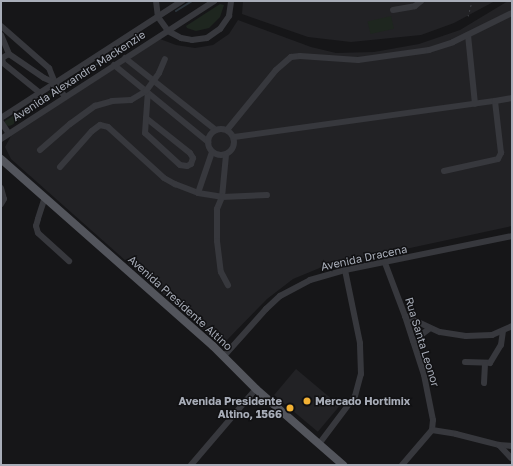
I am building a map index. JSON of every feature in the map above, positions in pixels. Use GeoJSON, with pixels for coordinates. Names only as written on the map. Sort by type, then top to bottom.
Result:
{"type":"FeatureCollection","features":[{"type":"Feature","properties":{"kind":"main road","name":"Avenida Presidente Altino"},"geometry":{"type":"LineString","coordinates":[[1,159],[224,356],[256,389],[343,465]]}},
{"type":"Feature","properties":{"kind":"street"},"geometry":{"type":"LineString","coordinates":[[156,1],[158,17],[168,31],[186,40],[207,38],[216,33],[226,21],[230,11],[231,1]]}},
{"type":"Feature","properties":{"kind":"street","name":"Avenida Alexandre Mackenzie"},"geometry":{"type":"LineString","coordinates":[[1,118],[182,1]]}},
{"type":"Feature","properties":{"kind":"street","name":"Avenida Alexandre Mackenzie"},"geometry":{"type":"LineString","coordinates":[[1,139],[214,1]]}},
{"type":"Feature","properties":{"kind":"street"},"geometry":{"type":"LineString","coordinates":[[393,10],[415,6],[421,1]]}},
{"type":"Feature","properties":{"kind":"street"},"geometry":{"type":"LineString","coordinates":[[227,130],[276,70],[292,57],[300,56],[358,60],[428,50],[453,42],[512,13]]}},
{"type":"Feature","properties":{"kind":"street"},"geometry":{"type":"LineString","coordinates":[[1,26],[49,68],[55,83],[65,97]]}},
{"type":"Feature","properties":{"kind":"street"},"geometry":{"type":"LineString","coordinates":[[1,35],[9,54],[44,78],[55,83]]}},
{"type":"Feature","properties":{"kind":"street"},"geometry":{"type":"LineString","coordinates":[[468,35],[475,104]]}},
{"type":"Feature","properties":{"kind":"street"},"geometry":{"type":"LineString","coordinates":[[9,54],[2,58],[1,62],[40,93]]}},
{"type":"Feature","properties":{"kind":"street"},"geometry":{"type":"LineString","coordinates":[[125,58],[216,130],[227,130],[234,137],[234,148],[226,155],[221,156],[212,152]]}},
{"type":"Feature","properties":{"kind":"street"},"geometry":{"type":"LineString","coordinates":[[40,150],[70,124],[95,106],[131,100],[147,92],[154,82],[165,59]]}},
{"type":"Feature","properties":{"kind":"street"},"geometry":{"type":"LineString","coordinates":[[114,65],[208,142],[212,152],[198,193]]}},
{"type":"Feature","properties":{"kind":"street"},"geometry":{"type":"LineString","coordinates":[[146,118],[190,153],[193,158],[191,164],[187,166],[180,166],[148,137],[144,128],[147,92]]}},
{"type":"Feature","properties":{"kind":"street"},"geometry":{"type":"LineString","coordinates":[[234,137],[512,98]]}},
{"type":"Feature","properties":{"kind":"street"},"geometry":{"type":"LineString","coordinates":[[444,171],[498,159],[501,154],[495,101]]}},
{"type":"Feature","properties":{"kind":"street"},"geometry":{"type":"LineString","coordinates":[[1,122],[9,134]]}},
{"type":"Feature","properties":{"kind":"street"},"geometry":{"type":"LineString","coordinates":[[60,167],[92,131],[100,125],[108,127],[164,178],[175,184],[198,193],[222,197],[267,195]]}},
{"type":"Feature","properties":{"kind":"street"},"geometry":{"type":"LineString","coordinates":[[208,142],[212,133],[216,130]]}},
{"type":"Feature","properties":{"kind":"street"},"geometry":{"type":"LineString","coordinates":[[226,155],[222,197],[217,209],[217,241],[221,272],[228,285]]}},
{"type":"Feature","properties":{"kind":"street"},"geometry":{"type":"LineString","coordinates":[[1,188],[4,199],[1,204]]}},
{"type":"Feature","properties":{"kind":"street"},"geometry":{"type":"LineString","coordinates":[[45,197],[36,226],[38,233],[69,261]]}},
{"type":"Feature","properties":{"kind":"street","name":"Avenida Dracena"},"geometry":{"type":"LineString","coordinates":[[224,356],[266,309],[280,296],[310,280],[345,270],[512,236]]}},
{"type":"Feature","properties":{"kind":"street","name":"Rua Santa Leonor"},"geometry":{"type":"LineString","coordinates":[[385,263],[405,316],[424,375],[433,420],[432,430]]}},
{"type":"Feature","properties":{"kind":"street"},"geometry":{"type":"LineString","coordinates":[[319,444],[355,396],[361,374],[360,343],[345,270]]}},
{"type":"Feature","properties":{"kind":"street"},"geometry":{"type":"LineString","coordinates":[[405,316],[440,332],[476,337],[492,335],[512,326]]}},
{"type":"Feature","properties":{"kind":"street"},"geometry":{"type":"LineString","coordinates":[[413,341],[430,328]]}},
{"type":"Feature","properties":{"kind":"street"},"geometry":{"type":"LineString","coordinates":[[465,362],[485,364],[493,360],[501,345],[503,331]]}},
{"type":"Feature","properties":{"kind":"street"},"geometry":{"type":"LineString","coordinates":[[484,383],[485,364]]}},
{"type":"Feature","properties":{"kind":"street"},"geometry":{"type":"LineString","coordinates":[[191,465],[256,389]]}},
{"type":"Feature","properties":{"kind":"street"},"geometry":{"type":"LineString","coordinates":[[402,465],[432,430],[456,434],[499,445],[512,446]]}},
{"type":"Feature","properties":{"kind":"street"},"geometry":{"type":"LineString","coordinates":[[499,445],[512,457],[508,465]]}},
{"type":"Feature","properties":{"kind":"path"},"geometry":{"type":"LineString","coordinates":[[468,16],[472,1]]}},
{"type":"Feature","properties":{"kind":"shaded area"},"geometry":{"type":"Polygon","coordinates":[[[243,1],[495,1],[454,23],[421,35],[351,42],[308,37],[242,14],[243,1]]]}},
{"type":"Feature","properties":{"kind":"shaded area"},"geometry":{"type":"Polygon","coordinates":[[[508,1],[512,1],[512,226],[322,267],[293,279],[267,299],[226,341],[215,340],[11,159],[5,147],[11,136],[160,39],[176,45],[195,48],[213,45],[229,34],[238,20],[311,47],[336,53],[374,52],[419,44],[460,30],[508,1]]]}},
{"type":"Feature","properties":{"kind":"shaded area"},"geometry":{"type":"Polygon","coordinates":[[[220,4],[224,5],[220,17],[209,28],[196,31],[187,28],[186,26],[220,4]]]}},
{"type":"Feature","properties":{"kind":"shaded area"},"geometry":{"type":"Polygon","coordinates":[[[391,16],[394,29],[371,34],[368,21],[391,16]]]}},
{"type":"Feature","properties":{"kind":"shaded area"},"geometry":{"type":"Polygon","coordinates":[[[50,93],[51,98],[12,125],[4,125],[5,121],[50,93]]]}},
{"type":"Feature","properties":{"kind":"shaded area","name":"Mercado Hortimix"},"geometry":{"type":"Polygon","coordinates":[[[296,369],[340,406],[318,432],[274,395],[296,369]]]}},
{"type":"Feature","properties":{"kind":"waterway"},"geometry":{"type":"LineString","coordinates":[[176,11],[192,1]]}},
{"type":"Feature","properties":{"kind":"waterway"},"geometry":{"type":"LineString","coordinates":[[65,85],[142,35]]}},
{"type":"Feature","properties":{"kind":"place","name":"Mercado Hortimix"},"geometry":{"type":"Point","coordinates":[307,401]}},
{"type":"Feature","properties":{"kind":"place","name":"Avenida Presidente Altino, 1566"},"geometry":{"type":"Point","coordinates":[290,408]}}]}
